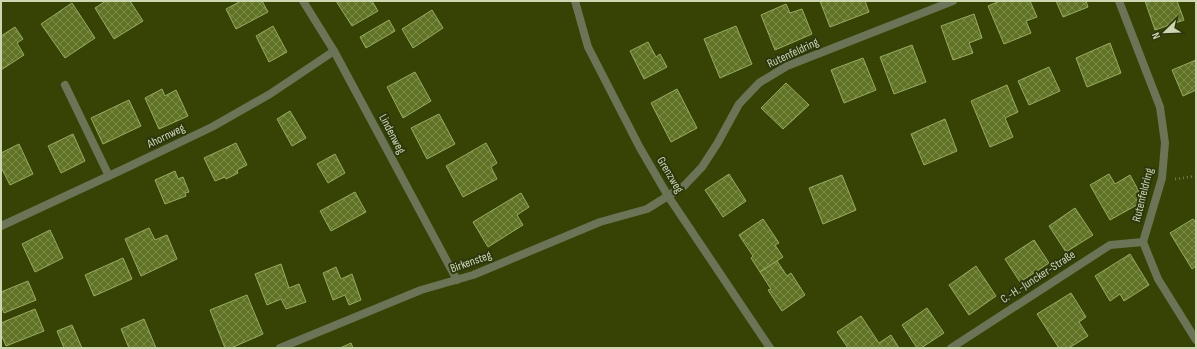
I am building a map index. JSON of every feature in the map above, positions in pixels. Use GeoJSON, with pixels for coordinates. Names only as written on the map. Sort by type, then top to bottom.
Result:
{"type":"FeatureCollection","features":[{"type":"Feature","properties":{"kind":"street","name":"Lindenweg"},"geometry":{"type":"LineString","coordinates":[[303,1],[334,51],[457,280]]}},
{"type":"Feature","properties":{"kind":"street","name":"Grenzweg"},"geometry":{"type":"LineString","coordinates":[[575,1],[588,47],[640,148],[668,196],[770,348]]}},
{"type":"Feature","properties":{"kind":"street","name":"Rutenfeldring"},"geometry":{"type":"LineString","coordinates":[[668,196],[684,186],[702,167],[717,144],[739,104],[759,83],[787,66],[953,1]]}},
{"type":"Feature","properties":{"kind":"street","name":"Rutenfeldring"},"geometry":{"type":"LineString","coordinates":[[1120,1],[1160,107],[1165,143],[1162,178],[1143,242]]}},
{"type":"Feature","properties":{"kind":"street","name":"Ahornweg"},"geometry":{"type":"LineString","coordinates":[[1,226],[212,127],[270,94],[334,51]]}},
{"type":"Feature","properties":{"kind":"street"},"geometry":{"type":"LineString","coordinates":[[65,85],[109,176]]}},
{"type":"Feature","properties":{"kind":"street","name":"Birkensteg"},"geometry":{"type":"LineString","coordinates":[[280,348],[421,290],[473,275],[600,222],[647,209],[668,196]]}},
{"type":"Feature","properties":{"kind":"street"},"geometry":{"type":"LineString","coordinates":[[1143,242],[1158,279],[1196,340]]}},
{"type":"Feature","properties":{"kind":"street","name":"C.-H.-Juncker-Straße"},"geometry":{"type":"LineString","coordinates":[[951,348],[1110,245],[1143,242]]}},
{"type":"Feature","properties":{"kind":"path"},"geometry":{"type":"LineString","coordinates":[[1162,178],[1177,179],[1196,176]]}},
{"type":"Feature","properties":{"kind":"building"},"geometry":{"type":"Polygon","coordinates":[[[106,1],[130,1],[143,21],[114,39],[95,8],[106,1]]]}},
{"type":"Feature","properties":{"kind":"building"},"geometry":{"type":"Polygon","coordinates":[[[241,1],[262,1],[268,12],[236,29],[226,9],[241,1]]]}},
{"type":"Feature","properties":{"kind":"building"},"geometry":{"type":"Polygon","coordinates":[[[336,1],[372,1],[378,11],[352,26],[336,1]]]}},
{"type":"Feature","properties":{"kind":"building"},"geometry":{"type":"Polygon","coordinates":[[[820,1],[865,1],[869,12],[830,27],[820,1]]]}},
{"type":"Feature","properties":{"kind":"building"},"geometry":{"type":"Polygon","coordinates":[[[1000,1],[1030,1],[1037,17],[1026,21],[1031,33],[1004,44],[988,6],[1000,1]]]}},
{"type":"Feature","properties":{"kind":"building"},"geometry":{"type":"Polygon","coordinates":[[[1056,1],[1086,1],[1088,7],[1063,17],[1056,1]]]}},
{"type":"Feature","properties":{"kind":"building"},"geometry":{"type":"Polygon","coordinates":[[[1145,1],[1177,1],[1184,20],[1155,30],[1145,1]]]}},
{"type":"Feature","properties":{"kind":"building"},"geometry":{"type":"Polygon","coordinates":[[[72,3],[95,38],[65,58],[41,24],[72,3]]]}},
{"type":"Feature","properties":{"kind":"building"},"geometry":{"type":"Polygon","coordinates":[[[786,4],[790,13],[802,9],[812,34],[775,50],[761,15],[786,4]]]}},
{"type":"Feature","properties":{"kind":"building"},"geometry":{"type":"Polygon","coordinates":[[[432,10],[443,28],[413,48],[402,29],[432,10]]]}},
{"type":"Feature","properties":{"kind":"building"},"geometry":{"type":"Polygon","coordinates":[[[974,14],[982,38],[969,43],[973,53],[953,60],[941,26],[974,14]]]}},
{"type":"Feature","properties":{"kind":"building"},"geometry":{"type":"Polygon","coordinates":[[[389,20],[395,31],[366,48],[360,37],[389,20]]]}},
{"type":"Feature","properties":{"kind":"building"},"geometry":{"type":"Polygon","coordinates":[[[273,26],[287,52],[269,62],[256,36],[273,26]]]}},
{"type":"Feature","properties":{"kind":"building"},"geometry":{"type":"Polygon","coordinates":[[[736,26],[752,64],[720,78],[704,39],[736,26]]]}},
{"type":"Feature","properties":{"kind":"building"},"geometry":{"type":"Polygon","coordinates":[[[15,27],[23,39],[17,43],[24,55],[1,70],[1,36],[15,27]]]}},
{"type":"Feature","properties":{"kind":"building"},"geometry":{"type":"Polygon","coordinates":[[[648,42],[656,57],[660,54],[667,67],[644,79],[630,51],[648,42]]]}},
{"type":"Feature","properties":{"kind":"building"},"geometry":{"type":"Polygon","coordinates":[[[1110,43],[1121,73],[1087,87],[1076,58],[1110,43]]]}},
{"type":"Feature","properties":{"kind":"building"},"geometry":{"type":"Polygon","coordinates":[[[912,45],[926,82],[894,94],[880,57],[912,45]]]}},
{"type":"Feature","properties":{"kind":"building"},"geometry":{"type":"Polygon","coordinates":[[[863,58],[876,90],[844,103],[831,70],[863,58]]]}},
{"type":"Feature","properties":{"kind":"building"},"geometry":{"type":"Polygon","coordinates":[[[1196,60],[1196,90],[1183,96],[1172,70],[1196,60]]]}},
{"type":"Feature","properties":{"kind":"building"},"geometry":{"type":"Polygon","coordinates":[[[1049,67],[1060,91],[1029,105],[1018,81],[1049,67]]]}},
{"type":"Feature","properties":{"kind":"building"},"geometry":{"type":"Polygon","coordinates":[[[415,72],[431,101],[403,118],[387,87],[415,72]]]}},
{"type":"Feature","properties":{"kind":"building"},"geometry":{"type":"Polygon","coordinates":[[[786,83],[809,105],[783,129],[761,108],[786,83]]]}},
{"type":"Feature","properties":{"kind":"building"},"geometry":{"type":"Polygon","coordinates":[[[1007,85],[1018,112],[1005,118],[1013,137],[990,147],[971,101],[1007,85]]]}},
{"type":"Feature","properties":{"kind":"building"},"geometry":{"type":"Polygon","coordinates":[[[162,89],[165,96],[176,90],[188,116],[159,129],[145,98],[162,89]]]}},
{"type":"Feature","properties":{"kind":"building"},"geometry":{"type":"Polygon","coordinates":[[[677,89],[697,128],[671,142],[651,103],[677,89]]]}},
{"type":"Feature","properties":{"kind":"building"},"geometry":{"type":"Polygon","coordinates":[[[129,100],[141,126],[103,144],[91,118],[129,100]]]}},
{"type":"Feature","properties":{"kind":"building"},"geometry":{"type":"Polygon","coordinates":[[[290,111],[306,138],[292,146],[277,119],[290,111]]]}},
{"type":"Feature","properties":{"kind":"building"},"geometry":{"type":"Polygon","coordinates":[[[439,114],[455,144],[427,159],[411,128],[439,114]]]}},
{"type":"Feature","properties":{"kind":"building"},"geometry":{"type":"Polygon","coordinates":[[[945,119],[957,151],[924,165],[911,134],[945,119]]]}},
{"type":"Feature","properties":{"kind":"building"},"geometry":{"type":"Polygon","coordinates":[[[73,134],[85,161],[61,173],[48,146],[73,134]]]}},
{"type":"Feature","properties":{"kind":"building"},"geometry":{"type":"Polygon","coordinates":[[[236,143],[247,165],[237,170],[238,173],[226,179],[225,177],[215,181],[204,158],[236,143]]]}},
{"type":"Feature","properties":{"kind":"building"},"geometry":{"type":"Polygon","coordinates":[[[486,143],[497,163],[491,167],[497,179],[463,197],[446,166],[486,143]]]}},
{"type":"Feature","properties":{"kind":"building"},"geometry":{"type":"Polygon","coordinates":[[[19,144],[33,174],[10,185],[1,167],[1,153],[19,144]]]}},
{"type":"Feature","properties":{"kind":"building"},"geometry":{"type":"Polygon","coordinates":[[[335,154],[345,173],[328,183],[317,164],[335,154]]]}},
{"type":"Feature","properties":{"kind":"building"},"geometry":{"type":"Polygon","coordinates":[[[175,171],[178,179],[183,177],[189,192],[185,193],[186,196],[165,204],[155,180],[175,171]]]}},
{"type":"Feature","properties":{"kind":"building"},"geometry":{"type":"Polygon","coordinates":[[[729,174],[746,201],[723,217],[705,190],[729,174]]]}},
{"type":"Feature","properties":{"kind":"building"},"geometry":{"type":"Polygon","coordinates":[[[1109,174],[1115,184],[1130,175],[1144,201],[1110,220],[1090,185],[1109,174]]]}},
{"type":"Feature","properties":{"kind":"building"},"geometry":{"type":"Polygon","coordinates":[[[842,175],[856,210],[823,224],[809,188],[842,175]]]}},
{"type":"Feature","properties":{"kind":"building"},"geometry":{"type":"Polygon","coordinates":[[[355,192],[366,212],[331,231],[320,211],[355,192]]]}},
{"type":"Feature","properties":{"kind":"building"},"geometry":{"type":"Polygon","coordinates":[[[521,193],[529,207],[517,215],[523,225],[488,247],[473,222],[521,193]]]}},
{"type":"Feature","properties":{"kind":"building"},"geometry":{"type":"Polygon","coordinates":[[[1075,208],[1093,235],[1066,252],[1049,226],[1075,208]]]}},
{"type":"Feature","properties":{"kind":"building"},"geometry":{"type":"Polygon","coordinates":[[[763,219],[779,243],[775,245],[783,257],[760,272],[751,258],[753,256],[739,235],[763,219]]]}},
{"type":"Feature","properties":{"kind":"building"},"geometry":{"type":"Polygon","coordinates":[[[1193,219],[1196,223],[1196,266],[1192,269],[1170,233],[1193,219]]]}},
{"type":"Feature","properties":{"kind":"building"},"geometry":{"type":"Polygon","coordinates":[[[149,228],[155,240],[167,235],[177,259],[141,276],[125,239],[149,228]]]}},
{"type":"Feature","properties":{"kind":"building"},"geometry":{"type":"Polygon","coordinates":[[[50,230],[63,258],[35,272],[22,244],[50,230]]]}},
{"type":"Feature","properties":{"kind":"building"},"geometry":{"type":"Polygon","coordinates":[[[1034,240],[1049,263],[1020,282],[1005,259],[1034,240]]]}},
{"type":"Feature","properties":{"kind":"building"},"geometry":{"type":"Polygon","coordinates":[[[1130,254],[1149,285],[1124,301],[1120,294],[1110,301],[1095,276],[1130,254]]]}},
{"type":"Feature","properties":{"kind":"building"},"geometry":{"type":"Polygon","coordinates":[[[123,258],[132,279],[94,296],[85,275],[123,258]]]}},
{"type":"Feature","properties":{"kind":"building"},"geometry":{"type":"Polygon","coordinates":[[[777,261],[787,276],[791,273],[805,295],[782,311],[768,290],[771,289],[760,272],[777,261]]]}},
{"type":"Feature","properties":{"kind":"building"},"geometry":{"type":"Polygon","coordinates":[[[281,264],[289,288],[299,284],[306,302],[286,309],[281,299],[267,305],[255,274],[281,264]]]}},
{"type":"Feature","properties":{"kind":"building"},"geometry":{"type":"Polygon","coordinates":[[[976,266],[996,296],[969,315],[949,285],[976,266]]]}},
{"type":"Feature","properties":{"kind":"building"},"geometry":{"type":"Polygon","coordinates":[[[336,267],[341,279],[352,274],[361,300],[349,305],[345,295],[333,300],[323,273],[336,267]]]}},
{"type":"Feature","properties":{"kind":"building"},"geometry":{"type":"Polygon","coordinates":[[[28,281],[36,300],[4,313],[1,306],[1,292],[28,281]]]}},
{"type":"Feature","properties":{"kind":"building"},"geometry":{"type":"Polygon","coordinates":[[[1071,293],[1086,317],[1079,322],[1088,336],[1069,348],[1059,348],[1037,314],[1071,293]]]}},
{"type":"Feature","properties":{"kind":"building"},"geometry":{"type":"Polygon","coordinates":[[[247,295],[263,334],[231,348],[225,348],[210,310],[247,295]]]}},
{"type":"Feature","properties":{"kind":"building"},"geometry":{"type":"Polygon","coordinates":[[[927,308],[944,333],[921,348],[917,348],[902,325],[927,308]]]}},
{"type":"Feature","properties":{"kind":"building"},"geometry":{"type":"Polygon","coordinates":[[[35,309],[44,331],[6,346],[1,334],[1,323],[35,309]]]}},
{"type":"Feature","properties":{"kind":"building"},"geometry":{"type":"Polygon","coordinates":[[[861,316],[879,343],[891,335],[899,348],[848,348],[837,332],[861,316]]]}},
{"type":"Feature","properties":{"kind":"building"},"geometry":{"type":"Polygon","coordinates":[[[144,319],[156,348],[129,348],[121,329],[144,319]]]}},
{"type":"Feature","properties":{"kind":"building"},"geometry":{"type":"Polygon","coordinates":[[[72,325],[82,348],[64,348],[57,331],[72,325]]]}},
{"type":"Feature","properties":{"kind":"building"},"geometry":{"type":"Polygon","coordinates":[[[351,343],[353,348],[340,348],[351,343]]]}}]}
